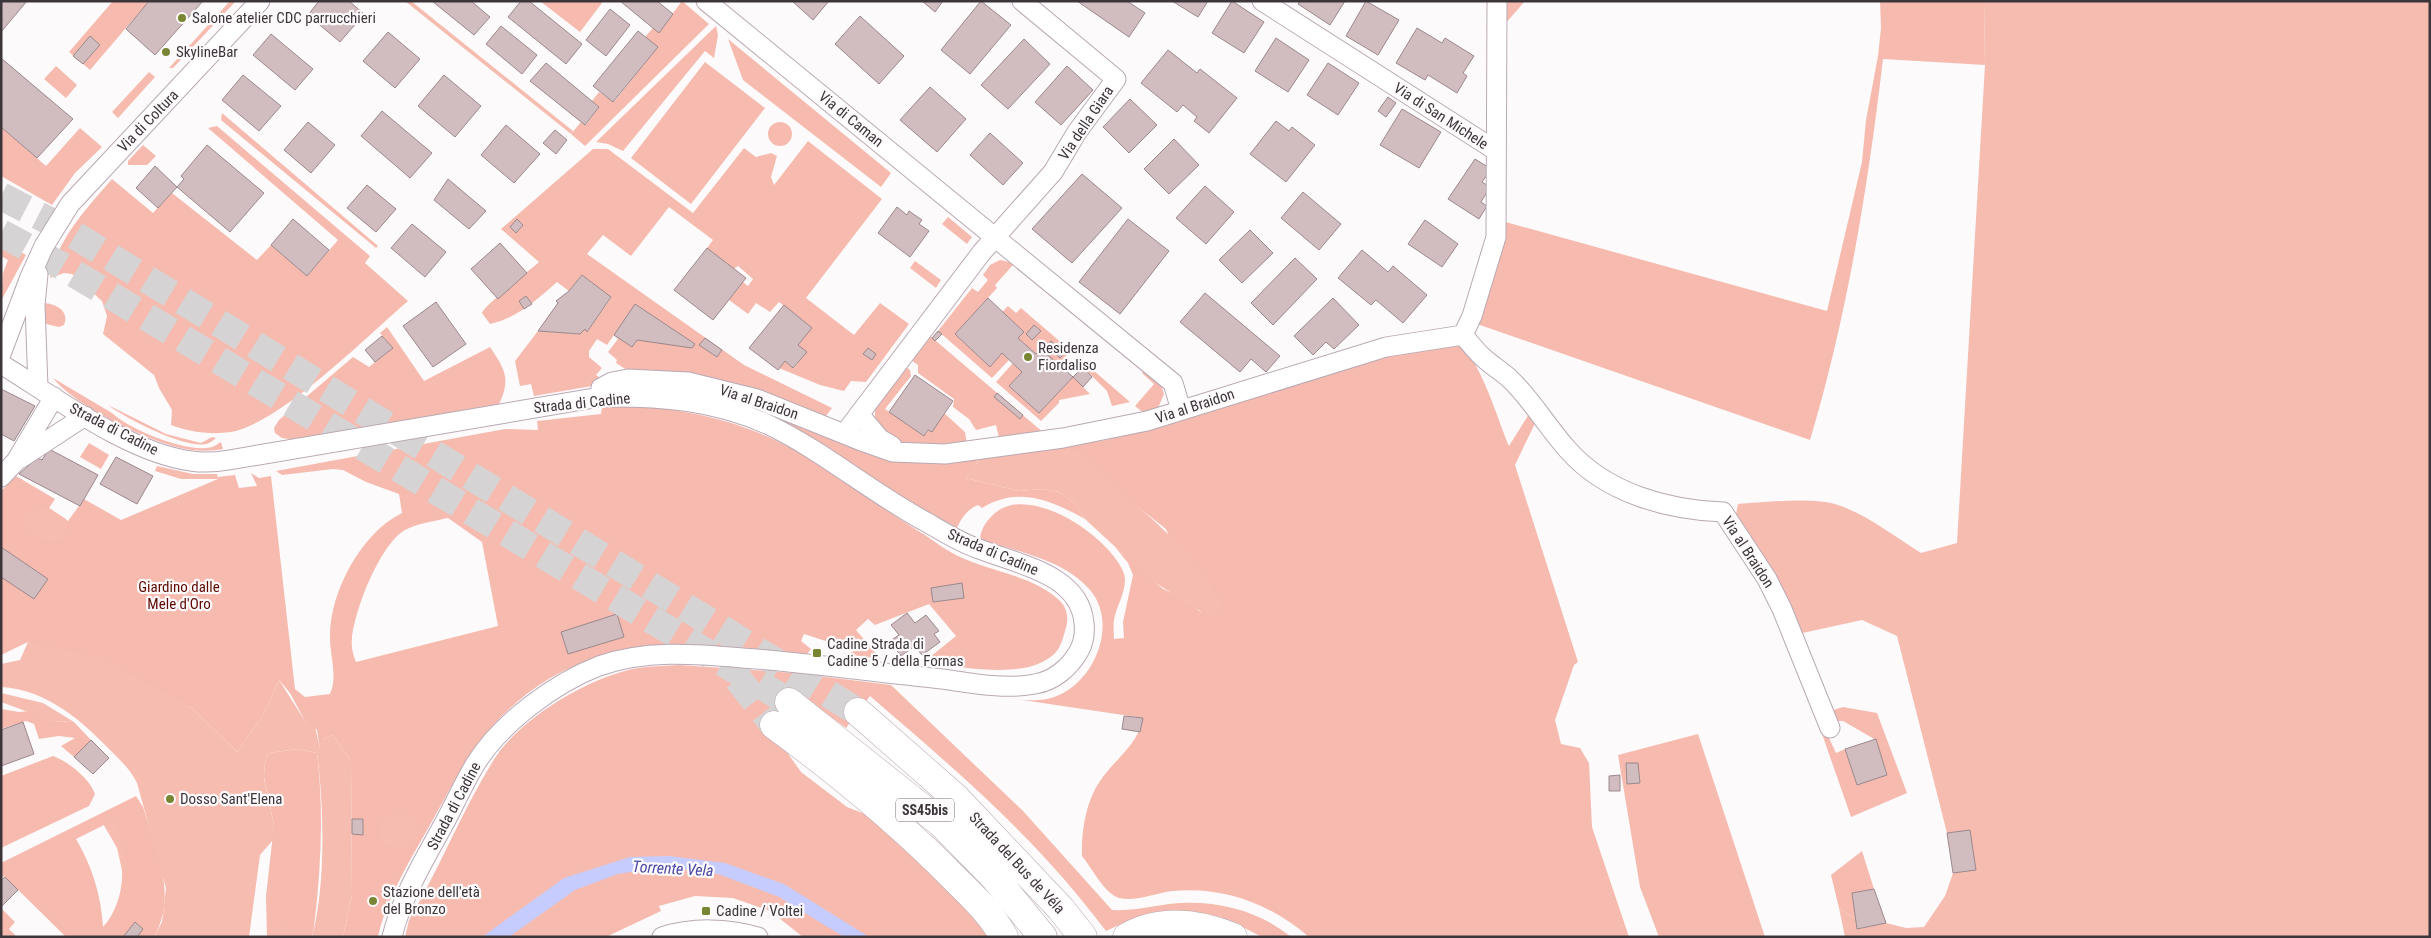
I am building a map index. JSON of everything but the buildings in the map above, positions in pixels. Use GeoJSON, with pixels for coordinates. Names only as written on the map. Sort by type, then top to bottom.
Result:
{"type":"FeatureCollection","features":[{"type":"Feature","properties":{"kind":"highway","name":"Strada del Bus de Véla"},"geometry":{"type":"LineString","coordinates":[[789,702],[867,762],[941,823],[994,877],[1043,937]]}},
{"type":"Feature","properties":{"kind":"highway","name":"Strada del Bus de Véla"},"geometry":{"type":"LineString","coordinates":[[858,712],[956,798],[1062,909],[1083,937]]}},
{"type":"Feature","properties":{"kind":"highway"},"geometry":{"type":"LineString","coordinates":[[774,725],[868,796],[921,844],[995,919],[1004,937]]}},
{"type":"Feature","properties":{"kind":"highway"},"geometry":{"type":"LineString","coordinates":[[1127,937],[1142,929],[1190,924],[1233,937]]}},
{"type":"Feature","properties":{"kind":"street","name":"Via di Coltura"},"geometry":{"type":"LineString","coordinates":[[1,354],[44,246],[70,204],[260,1]]}},
{"type":"Feature","properties":{"kind":"street","name":"Via di Caman"},"geometry":{"type":"LineString","coordinates":[[706,1],[996,237]]}},
{"type":"Feature","properties":{"kind":"street","name":"Via della Giara"},"geometry":{"type":"LineString","coordinates":[[845,433],[962,278],[1054,172],[1077,132],[1116,79],[1022,1]]}},
{"type":"Feature","properties":{"kind":"street","name":"Via di San Michele"},"geometry":{"type":"LineString","coordinates":[[1262,1],[1495,150]]}},
{"type":"Feature","properties":{"kind":"street","name":"Via di San Michele"},"geometry":{"type":"LineString","coordinates":[[1495,150],[1497,1]]}},
{"type":"Feature","properties":{"kind":"street"},"geometry":{"type":"LineString","coordinates":[[1463,335],[1472,316],[1496,237],[1495,150]]}},
{"type":"Feature","properties":{"kind":"street"},"geometry":{"type":"LineString","coordinates":[[996,237],[1173,383],[1182,410]]}},
{"type":"Feature","properties":{"kind":"street","name":"Via di Coltura"},"geometry":{"type":"LineString","coordinates":[[38,387],[35,291],[44,246]]}},
{"type":"Feature","properties":{"kind":"street","name":"Via al Braidon"},"geometry":{"type":"LineString","coordinates":[[600,398],[601,388],[617,381],[662,379],[688,382],[757,399],[893,452],[922,454],[953,453],[1063,438],[1147,421],[1386,347],[1463,335],[1484,359],[1510,379],[1566,449],[1590,471],[1607,482],[1644,499],[1704,512],[1723,512],[1775,594],[1830,728]]}},
{"type":"Feature","properties":{"kind":"street","name":"Strada di Cadine"},"geometry":{"type":"LineString","coordinates":[[1,364],[85,416],[129,439],[170,456],[192,461],[211,462],[600,398],[672,398],[720,408],[769,425],[812,450],[911,514],[963,542],[1049,575],[1064,585],[1076,598],[1083,613],[1085,632],[1080,648],[1062,672],[1037,684],[976,683],[796,662],[697,654],[638,656],[600,666],[567,681],[538,700],[504,729],[478,760],[420,868],[396,918],[392,937]]}},
{"type":"Feature","properties":{"kind":"street"},"geometry":{"type":"LineString","coordinates":[[1,477],[16,461],[54,397]]}},
{"type":"Feature","properties":{"kind":"street","name":"Via al Braidon"},"geometry":{"type":"LineString","coordinates":[[859,414],[880,439],[890,446],[922,454]]}},
{"type":"Feature","properties":{"kind":"street"},"geometry":{"type":"LineString","coordinates":[[16,461],[85,416]]}},
{"type":"Feature","properties":{"kind":"street"},"geometry":{"type":"LineString","coordinates":[[662,937],[692,931],[726,930],[746,935]]}},
{"type":"Feature","properties":{"kind":"green space"},"geometry":{"type":"Polygon","coordinates":[[[113,1],[149,1],[90,70],[69,52],[113,1]]]}},
{"type":"Feature","properties":{"kind":"green space"},"geometry":{"type":"Polygon","coordinates":[[[230,1],[236,1],[173,68],[169,68],[230,1]]]}},
{"type":"Feature","properties":{"kind":"green space"},"geometry":{"type":"Polygon","coordinates":[[[540,1],[600,1],[602,3],[580,32],[540,1]]]}},
{"type":"Feature","properties":{"kind":"green space"},"geometry":{"type":"Polygon","coordinates":[[[682,1],[709,24],[585,146],[571,134],[581,122],[586,125],[599,107],[592,101],[599,92],[614,102],[657,48],[645,37],[653,28],[659,32],[682,1]]]}},
{"type":"Feature","properties":{"kind":"green space"},"geometry":{"type":"Polygon","coordinates":[[[1504,1],[1525,1],[1505,24],[1504,1]]]}},
{"type":"Feature","properties":{"kind":"green space"},"geometry":{"type":"Polygon","coordinates":[[[1880,1],[1984,1],[1985,65],[1883,59],[1855,251],[1835,347],[1810,440],[1477,324],[1502,221],[1827,311],[1862,162],[1866,120],[1878,56],[1881,28],[1880,1]]]}},
{"type":"Feature","properties":{"kind":"green space"},"geometry":{"type":"Polygon","coordinates":[[[716,26],[718,35],[714,58],[705,51],[623,151],[608,144],[596,142],[716,26]]]}},
{"type":"Feature","properties":{"kind":"green space"},"geometry":{"type":"Polygon","coordinates":[[[728,39],[891,173],[881,187],[743,80],[728,39]]]}},
{"type":"Feature","properties":{"kind":"green space"},"geometry":{"type":"Polygon","coordinates":[[[705,62],[765,108],[691,204],[631,158],[705,62]]]}},
{"type":"Feature","properties":{"kind":"green space"},"geometry":{"type":"Polygon","coordinates":[[[56,66],[77,85],[66,98],[44,79],[56,66]]]}},
{"type":"Feature","properties":{"kind":"green space"},"geometry":{"type":"Polygon","coordinates":[[[149,72],[155,77],[118,118],[112,112],[149,72]]]}},
{"type":"Feature","properties":{"kind":"green space"},"geometry":{"type":"Polygon","coordinates":[[[222,113],[378,246],[376,248],[221,120],[222,113]]]}},
{"type":"Feature","properties":{"kind":"green space"},"geometry":{"type":"Polygon","coordinates":[[[780,122],[785,123],[791,129],[791,139],[785,145],[780,146],[775,145],[769,139],[768,134],[769,129],[775,123],[780,122]]]}},
{"type":"Feature","properties":{"kind":"green space"},"geometry":{"type":"Polygon","coordinates":[[[217,126],[370,256],[365,263],[408,301],[323,376],[274,413],[251,425],[231,432],[208,433],[171,425],[172,410],[154,375],[103,334],[107,316],[102,301],[72,274],[64,273],[50,278],[59,250],[66,237],[83,213],[112,179],[153,213],[172,193],[257,260],[271,245],[307,276],[338,240],[208,128],[217,126]]]}},
{"type":"Feature","properties":{"kind":"green space"},"geometry":{"type":"Polygon","coordinates":[[[1,127],[46,166],[80,128],[102,147],[75,173],[52,205],[1,176],[1,127]]]}},
{"type":"Feature","properties":{"kind":"green space"},"geometry":{"type":"Polygon","coordinates":[[[808,141],[882,199],[806,298],[854,335],[880,303],[909,324],[866,382],[851,381],[844,391],[820,385],[779,368],[785,361],[794,368],[806,352],[798,345],[811,328],[779,302],[770,312],[756,303],[748,314],[729,300],[743,282],[748,286],[753,279],[738,266],[734,269],[707,248],[713,240],[669,207],[631,256],[603,235],[587,254],[744,365],[832,408],[823,420],[633,374],[616,363],[617,360],[608,352],[618,339],[614,335],[607,345],[597,339],[589,351],[589,357],[602,368],[596,375],[603,380],[592,386],[534,396],[531,384],[520,386],[515,361],[538,331],[580,334],[585,329],[587,332],[611,298],[582,275],[569,291],[557,282],[518,313],[490,324],[482,313],[485,309],[539,262],[501,229],[593,149],[608,149],[693,213],[744,148],[756,157],[771,153],[777,156],[771,177],[774,185],[808,141]]]}},
{"type":"Feature","properties":{"kind":"green space"},"geometry":{"type":"Polygon","coordinates":[[[143,145],[156,156],[147,165],[128,165],[128,161],[143,145]]]}},
{"type":"Feature","properties":{"kind":"green space"},"geometry":{"type":"Polygon","coordinates":[[[948,217],[972,237],[967,244],[942,224],[948,217]]]}},
{"type":"Feature","properties":{"kind":"green space"},"geometry":{"type":"Polygon","coordinates":[[[1,241],[26,255],[1,301],[3,273],[8,260],[1,256],[1,241]]]}},
{"type":"Feature","properties":{"kind":"green space"},"geometry":{"type":"Polygon","coordinates":[[[1000,260],[1014,263],[1022,273],[1013,265],[995,285],[997,288],[955,334],[990,366],[1002,353],[1009,360],[992,378],[938,331],[972,288],[978,292],[988,280],[983,275],[990,265],[1000,260]]]}},
{"type":"Feature","properties":{"kind":"green space"},"geometry":{"type":"Polygon","coordinates":[[[915,261],[941,280],[936,288],[910,268],[915,261]]]}},
{"type":"Feature","properties":{"kind":"green space"},"geometry":{"type":"Polygon","coordinates":[[[44,303],[57,306],[63,312],[65,315],[64,325],[59,327],[46,324],[44,303]]]}},
{"type":"Feature","properties":{"kind":"green space"},"geometry":{"type":"Polygon","coordinates":[[[1008,306],[1016,313],[1021,308],[1071,351],[1058,364],[1041,349],[1036,354],[1018,338],[1024,332],[1002,312],[1008,306]]]}},
{"type":"Feature","properties":{"kind":"green space"},"geometry":{"type":"Polygon","coordinates":[[[387,327],[424,381],[490,347],[505,374],[505,388],[499,404],[296,440],[282,438],[275,433],[274,428],[279,420],[353,357],[369,367],[392,348],[380,333],[387,327]]]}},
{"type":"Feature","properties":{"kind":"green space"},"geometry":{"type":"Polygon","coordinates":[[[929,335],[1044,433],[1000,442],[996,425],[976,430],[969,419],[953,407],[954,399],[918,373],[918,365],[911,360],[929,335]]]}},
{"type":"Feature","properties":{"kind":"green space"},"geometry":{"type":"Polygon","coordinates":[[[1458,344],[1466,351],[1481,375],[1509,446],[1529,414],[1538,417],[1515,465],[1578,662],[1574,665],[1555,720],[1561,744],[1580,748],[1589,763],[1592,827],[1629,937],[1309,937],[1279,915],[1262,907],[1246,900],[1210,891],[1172,891],[1132,899],[1119,898],[1114,895],[1103,886],[1082,856],[1082,837],[1088,807],[1095,789],[1131,744],[1143,718],[1009,698],[1043,700],[1068,690],[1081,680],[1091,666],[1098,651],[1102,635],[1102,619],[1098,604],[1090,590],[1079,579],[1054,564],[980,539],[985,524],[995,513],[1010,505],[1028,504],[1047,509],[1066,518],[1085,529],[1102,543],[1115,557],[1125,577],[1124,590],[1115,614],[1114,639],[1124,638],[1123,622],[1133,575],[1128,563],[1115,547],[1163,589],[1180,597],[1201,612],[1166,529],[1061,446],[1101,441],[1166,426],[1237,398],[1389,351],[1458,344]]]}},
{"type":"Feature","properties":{"kind":"green space"},"geometry":{"type":"Polygon","coordinates":[[[1013,363],[1022,372],[1009,386],[1039,413],[1073,377],[1090,394],[1059,400],[1059,403],[1041,421],[996,382],[1013,363]]]}},
{"type":"Feature","properties":{"kind":"green space"},"geometry":{"type":"Polygon","coordinates":[[[1086,364],[1130,402],[1112,406],[1107,391],[1083,367],[1086,364]]]}},
{"type":"Feature","properties":{"kind":"green space"},"geometry":{"type":"Polygon","coordinates":[[[906,367],[910,370],[911,376],[885,409],[924,436],[944,413],[965,432],[967,444],[915,449],[894,441],[875,421],[875,409],[906,367]]]}},
{"type":"Feature","properties":{"kind":"green space"},"geometry":{"type":"Polygon","coordinates":[[[1144,370],[1161,385],[1164,394],[1158,408],[1145,414],[1135,406],[1154,384],[1142,373],[1144,370]]]}},
{"type":"Feature","properties":{"kind":"green space"},"geometry":{"type":"Polygon","coordinates":[[[53,378],[112,413],[130,426],[156,438],[196,448],[210,447],[221,442],[223,449],[208,451],[192,450],[177,447],[138,433],[79,401],[53,378]]]}},
{"type":"Feature","properties":{"kind":"green space"},"geometry":{"type":"Polygon","coordinates":[[[108,405],[166,434],[201,443],[212,437],[216,438],[206,444],[184,442],[141,424],[108,405]]]}},
{"type":"Feature","properties":{"kind":"green space","name":"Giardino dalle Mele d'Oro"},"geometry":{"type":"Polygon","coordinates":[[[602,407],[642,407],[690,413],[737,425],[782,443],[953,554],[1024,579],[1049,592],[1062,603],[1067,614],[1066,627],[1059,647],[1045,661],[1016,669],[982,669],[936,664],[930,657],[956,636],[929,604],[875,625],[868,619],[856,630],[881,659],[844,654],[853,652],[853,646],[838,645],[804,634],[801,641],[811,649],[807,654],[714,646],[670,646],[628,650],[588,660],[550,678],[514,705],[479,742],[462,768],[395,889],[382,921],[378,937],[343,937],[352,895],[351,761],[333,735],[324,739],[320,749],[317,730],[305,721],[290,693],[279,680],[263,715],[237,752],[191,707],[28,642],[1,655],[1,491],[16,476],[55,499],[49,508],[68,521],[84,499],[121,520],[218,479],[218,477],[235,475],[239,488],[257,486],[251,473],[259,478],[271,476],[295,689],[305,697],[330,694],[334,673],[330,638],[335,602],[350,566],[361,549],[387,522],[402,513],[399,494],[366,482],[343,470],[333,469],[282,475],[276,471],[505,429],[538,430],[537,421],[601,414],[602,407]],[[448,518],[407,529],[397,536],[388,547],[370,578],[358,612],[352,642],[352,651],[356,662],[498,626],[482,542],[448,518]],[[962,584],[932,588],[933,602],[963,598],[962,584]]]}},
{"type":"Feature","properties":{"kind":"green space"},"geometry":{"type":"Polygon","coordinates":[[[764,411],[855,446],[982,456],[965,478],[1019,491],[1043,489],[1059,492],[1075,503],[1085,519],[1047,501],[1021,497],[995,501],[982,508],[978,505],[965,514],[957,528],[910,502],[764,411]]]}},
{"type":"Feature","properties":{"kind":"green space"},"geometry":{"type":"Polygon","coordinates":[[[89,443],[109,455],[101,469],[80,457],[89,443]]]}},
{"type":"Feature","properties":{"kind":"green space"},"geometry":{"type":"Polygon","coordinates":[[[679,665],[795,673],[891,685],[1023,811],[1112,910],[1185,903],[1218,905],[1264,919],[1291,937],[1260,936],[1212,915],[1181,911],[1166,911],[1137,918],[1106,931],[1069,884],[1018,829],[870,696],[846,728],[796,691],[784,748],[801,772],[847,807],[875,818],[997,937],[803,937],[770,911],[733,898],[695,896],[659,906],[661,911],[606,937],[405,937],[409,920],[483,778],[495,758],[522,728],[558,701],[599,680],[638,668],[679,665]]]}},
{"type":"Feature","properties":{"kind":"green space"},"geometry":{"type":"Polygon","coordinates":[[[1806,688],[1836,753],[1845,749],[1857,784],[1887,774],[1876,740],[1843,721],[1831,721],[1827,712],[1843,707],[1877,713],[1907,793],[1851,817],[1806,688]]]}},
{"type":"Feature","properties":{"kind":"green space"},"geometry":{"type":"Polygon","coordinates":[[[1,709],[19,712],[29,711],[53,721],[74,722],[91,740],[74,757],[61,746],[75,738],[59,736],[39,739],[34,724],[26,721],[1,729],[1,709]]]}},
{"type":"Feature","properties":{"kind":"green space"},"geometry":{"type":"Polygon","coordinates":[[[1698,734],[1765,937],[1659,937],[1640,887],[1618,755],[1698,734]]]}},
{"type":"Feature","properties":{"kind":"green space"},"geometry":{"type":"Polygon","coordinates":[[[297,749],[317,753],[321,840],[314,927],[312,937],[267,937],[266,896],[274,825],[264,777],[265,762],[269,753],[297,749]]]}},
{"type":"Feature","properties":{"kind":"green space"},"geometry":{"type":"Polygon","coordinates":[[[53,756],[72,766],[88,782],[95,794],[89,806],[1,848],[1,776],[53,756]]]}},
{"type":"Feature","properties":{"kind":"green space"},"geometry":{"type":"Polygon","coordinates":[[[136,796],[143,807],[159,856],[164,888],[164,905],[161,921],[154,937],[66,937],[4,876],[1,878],[1,863],[136,796]],[[104,825],[76,839],[95,881],[103,927],[118,900],[122,879],[121,859],[118,849],[104,825]]]}},
{"type":"Feature","properties":{"kind":"green space"},"geometry":{"type":"Polygon","coordinates":[[[1862,851],[1874,889],[1852,893],[1856,919],[1839,908],[1831,875],[1862,851]]]}},
{"type":"Feature","properties":{"kind":"green space"},"geometry":{"type":"Polygon","coordinates":[[[1,908],[15,922],[9,929],[17,937],[1,937],[1,908]]]}},
{"type":"Feature","properties":{"kind":"shaded area"},"geometry":{"type":"Polygon","coordinates":[[[405,1],[411,1],[573,131],[571,134],[405,1]]]}},
{"type":"Feature","properties":{"kind":"shaded area"},"geometry":{"type":"Polygon","coordinates":[[[1984,1],[2430,1],[2430,937],[1845,937],[1839,908],[1856,919],[1858,929],[1886,923],[1906,928],[1924,927],[1945,896],[1953,873],[1975,870],[1947,833],[1897,636],[1862,620],[1798,634],[1735,519],[1738,504],[1816,501],[1838,505],[1860,514],[1921,553],[1957,543],[1985,65],[1984,1]]]}},
{"type":"Feature","properties":{"kind":"shaded area"},"geometry":{"type":"Polygon","coordinates":[[[1061,446],[1078,452],[1094,464],[1179,545],[1204,575],[1223,609],[1212,616],[1192,607],[1150,579],[1085,519],[1075,503],[1059,492],[1043,489],[1019,491],[965,478],[972,466],[982,456],[1061,446]]]}},
{"type":"Feature","properties":{"kind":"shaded area"},"geometry":{"type":"Polygon","coordinates":[[[157,466],[193,474],[217,474],[218,479],[181,479],[155,471],[157,466]]]}},
{"type":"Feature","properties":{"kind":"shaded area"},"geometry":{"type":"Polygon","coordinates":[[[41,508],[49,508],[66,519],[67,532],[61,540],[49,541],[39,538],[24,522],[24,514],[41,508]]]}},
{"type":"Feature","properties":{"kind":"shaded area"},"geometry":{"type":"Polygon","coordinates":[[[28,642],[101,658],[191,707],[237,752],[263,715],[279,680],[305,721],[314,723],[320,748],[324,739],[333,735],[351,761],[352,895],[343,937],[312,937],[317,916],[322,870],[321,797],[317,753],[297,749],[269,753],[265,762],[264,778],[274,825],[273,840],[260,855],[249,937],[154,937],[162,922],[166,888],[137,783],[125,766],[75,717],[48,700],[18,689],[1,687],[1,664],[20,660],[28,642]]]}},
{"type":"Feature","properties":{"kind":"shaded area"},"geometry":{"type":"Polygon","coordinates":[[[1,693],[43,703],[74,722],[53,721],[1,702],[1,693]]]}},
{"type":"Feature","properties":{"kind":"shaded area"},"geometry":{"type":"Polygon","coordinates":[[[400,814],[414,818],[418,827],[418,837],[409,846],[395,848],[380,839],[380,830],[384,818],[400,814]]]}},
{"type":"Feature","properties":{"kind":"shaded area"},"geometry":{"type":"Polygon","coordinates":[[[115,820],[127,864],[126,868],[122,870],[117,848],[104,825],[115,820]]]}},
{"type":"Feature","properties":{"kind":"shaded area"},"geometry":{"type":"Polygon","coordinates":[[[286,927],[304,937],[271,937],[278,928],[286,927]]]}},
{"type":"Feature","properties":{"kind":"water","name":"Torrente Vela"},"geometry":{"type":"Polygon","coordinates":[[[669,856],[725,863],[784,884],[869,937],[844,937],[779,897],[718,874],[682,869],[649,869],[618,874],[575,890],[509,937],[482,937],[564,878],[630,857],[669,856]]]}},
{"type":"Feature","properties":{"kind":"tunnel"},"geometry":{"type":"LineString","coordinates":[[1,196],[61,227],[858,712]]}},
{"type":"Feature","properties":{"kind":"tunnel"},"geometry":{"type":"LineString","coordinates":[[1,233],[60,265],[789,702]]}},
{"type":"Feature","properties":{"kind":"tunnel"},"geometry":{"type":"LineString","coordinates":[[738,679],[774,725]]}},
{"type":"Feature","properties":{"kind":"place","name":"Salone atelier CDC parrucchieri"},"geometry":{"type":"Point","coordinates":[182,18]}},
{"type":"Feature","properties":{"kind":"place","name":"SkylineBar"},"geometry":{"type":"Point","coordinates":[166,52]}},
{"type":"Feature","properties":{"kind":"place","name":"Residenza Fiordaliso"},"geometry":{"type":"Point","coordinates":[1028,357]}},
{"type":"Feature","properties":{"kind":"place","name":"Cadine Strada di Cadine 5 / della Fornas"},"geometry":{"type":"Point","coordinates":[817,653]}},
{"type":"Feature","properties":{"kind":"place","name":"Dosso Sant'Elena"},"geometry":{"type":"Point","coordinates":[170,799]}},
{"type":"Feature","properties":{"kind":"place","name":"Stazione dell'età del Bronzo"},"geometry":{"type":"Point","coordinates":[373,901]}},
{"type":"Feature","properties":{"kind":"place","name":"Cadine / Voltei"},"geometry":{"type":"Point","coordinates":[706,911]}}]}
